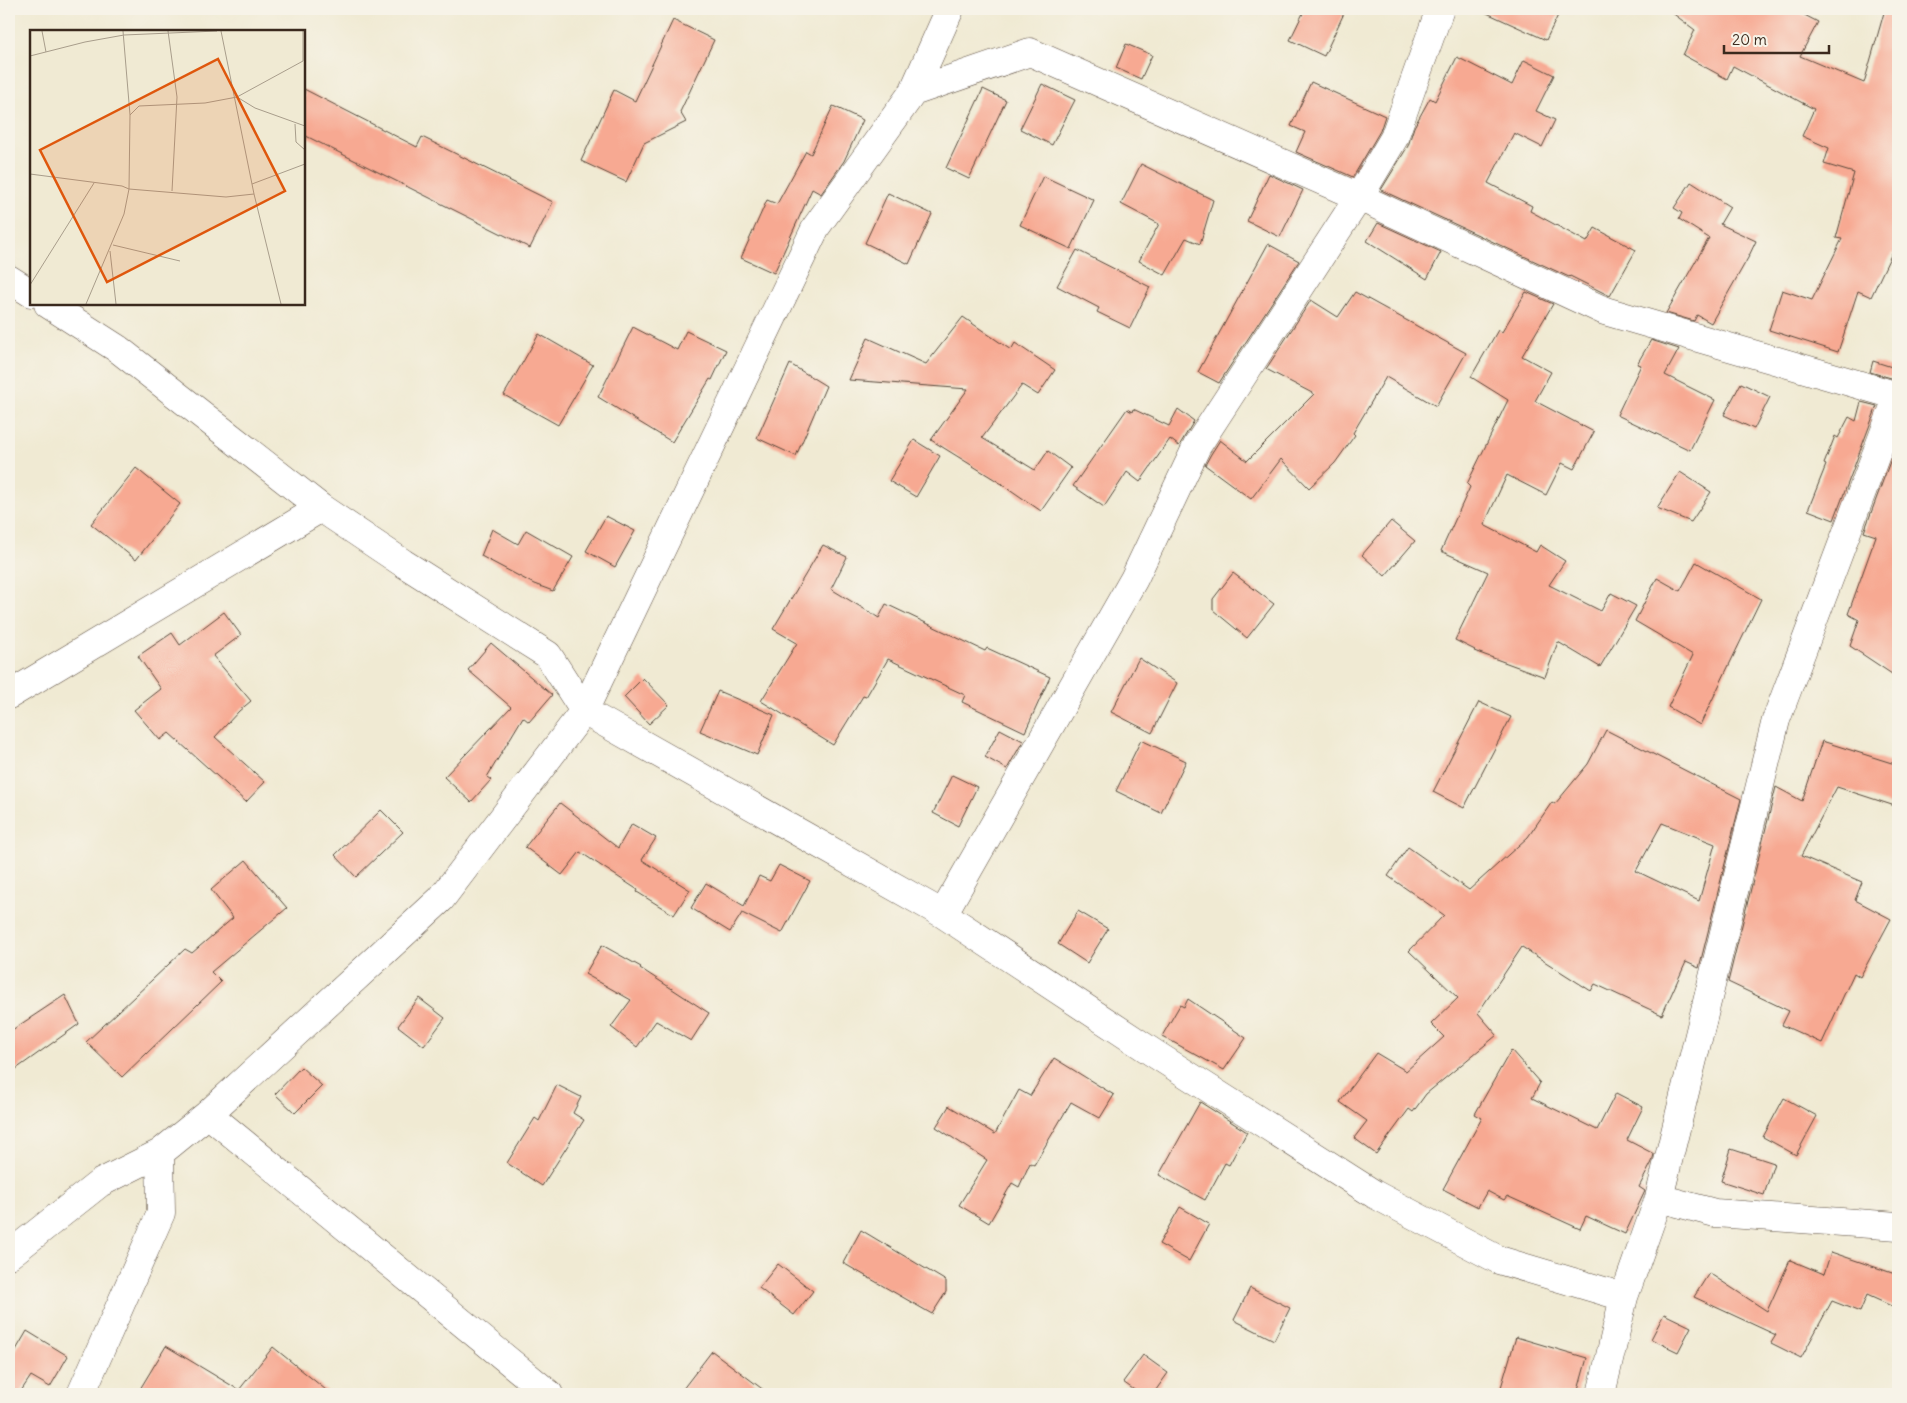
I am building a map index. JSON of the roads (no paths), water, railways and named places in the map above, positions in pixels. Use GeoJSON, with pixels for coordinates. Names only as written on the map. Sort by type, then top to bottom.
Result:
{"type":"FeatureCollection","features":[{"type":"Feature","properties":{"kind":"street"},"geometry":{"type":"LineString","coordinates":[[9,1254],[100,1183],[160,1153],[208,1114],[442,899],[584,711],[816,227],[913,92],[950,9]]}},
{"type":"Feature","properties":{"kind":"street"},"geometry":{"type":"LineString","coordinates":[[943,914],[1134,579],[1197,446],[1359,196],[1394,138],[1440,9]]}},
{"type":"Feature","properties":{"kind":"street"},"geometry":{"type":"LineString","coordinates":[[913,92],[1030,52],[1359,196],[1605,311],[1898,396],[1776,720],[1658,1198],[1624,1297],[1601,1394]]}},
{"type":"Feature","properties":{"kind":"street"},"geometry":{"type":"LineString","coordinates":[[9,279],[30,292]]}},
{"type":"Feature","properties":{"kind":"street"},"geometry":{"type":"LineString","coordinates":[[50,305],[118,349],[321,508],[403,563],[548,655],[584,711],[943,914],[1374,1194],[1499,1260],[1624,1297]]}},
{"type":"Feature","properties":{"kind":"street"},"geometry":{"type":"LineString","coordinates":[[9,695],[321,508]]}},
{"type":"Feature","properties":{"kind":"street"},"geometry":{"type":"LineString","coordinates":[[208,1114],[549,1394]]}},
{"type":"Feature","properties":{"kind":"street"},"geometry":{"type":"LineString","coordinates":[[81,1394],[161,1212],[160,1153]]}},
{"type":"Feature","properties":{"kind":"street"},"geometry":{"type":"LineString","coordinates":[[1658,1198],[1715,1213],[1898,1226]]}}]}
